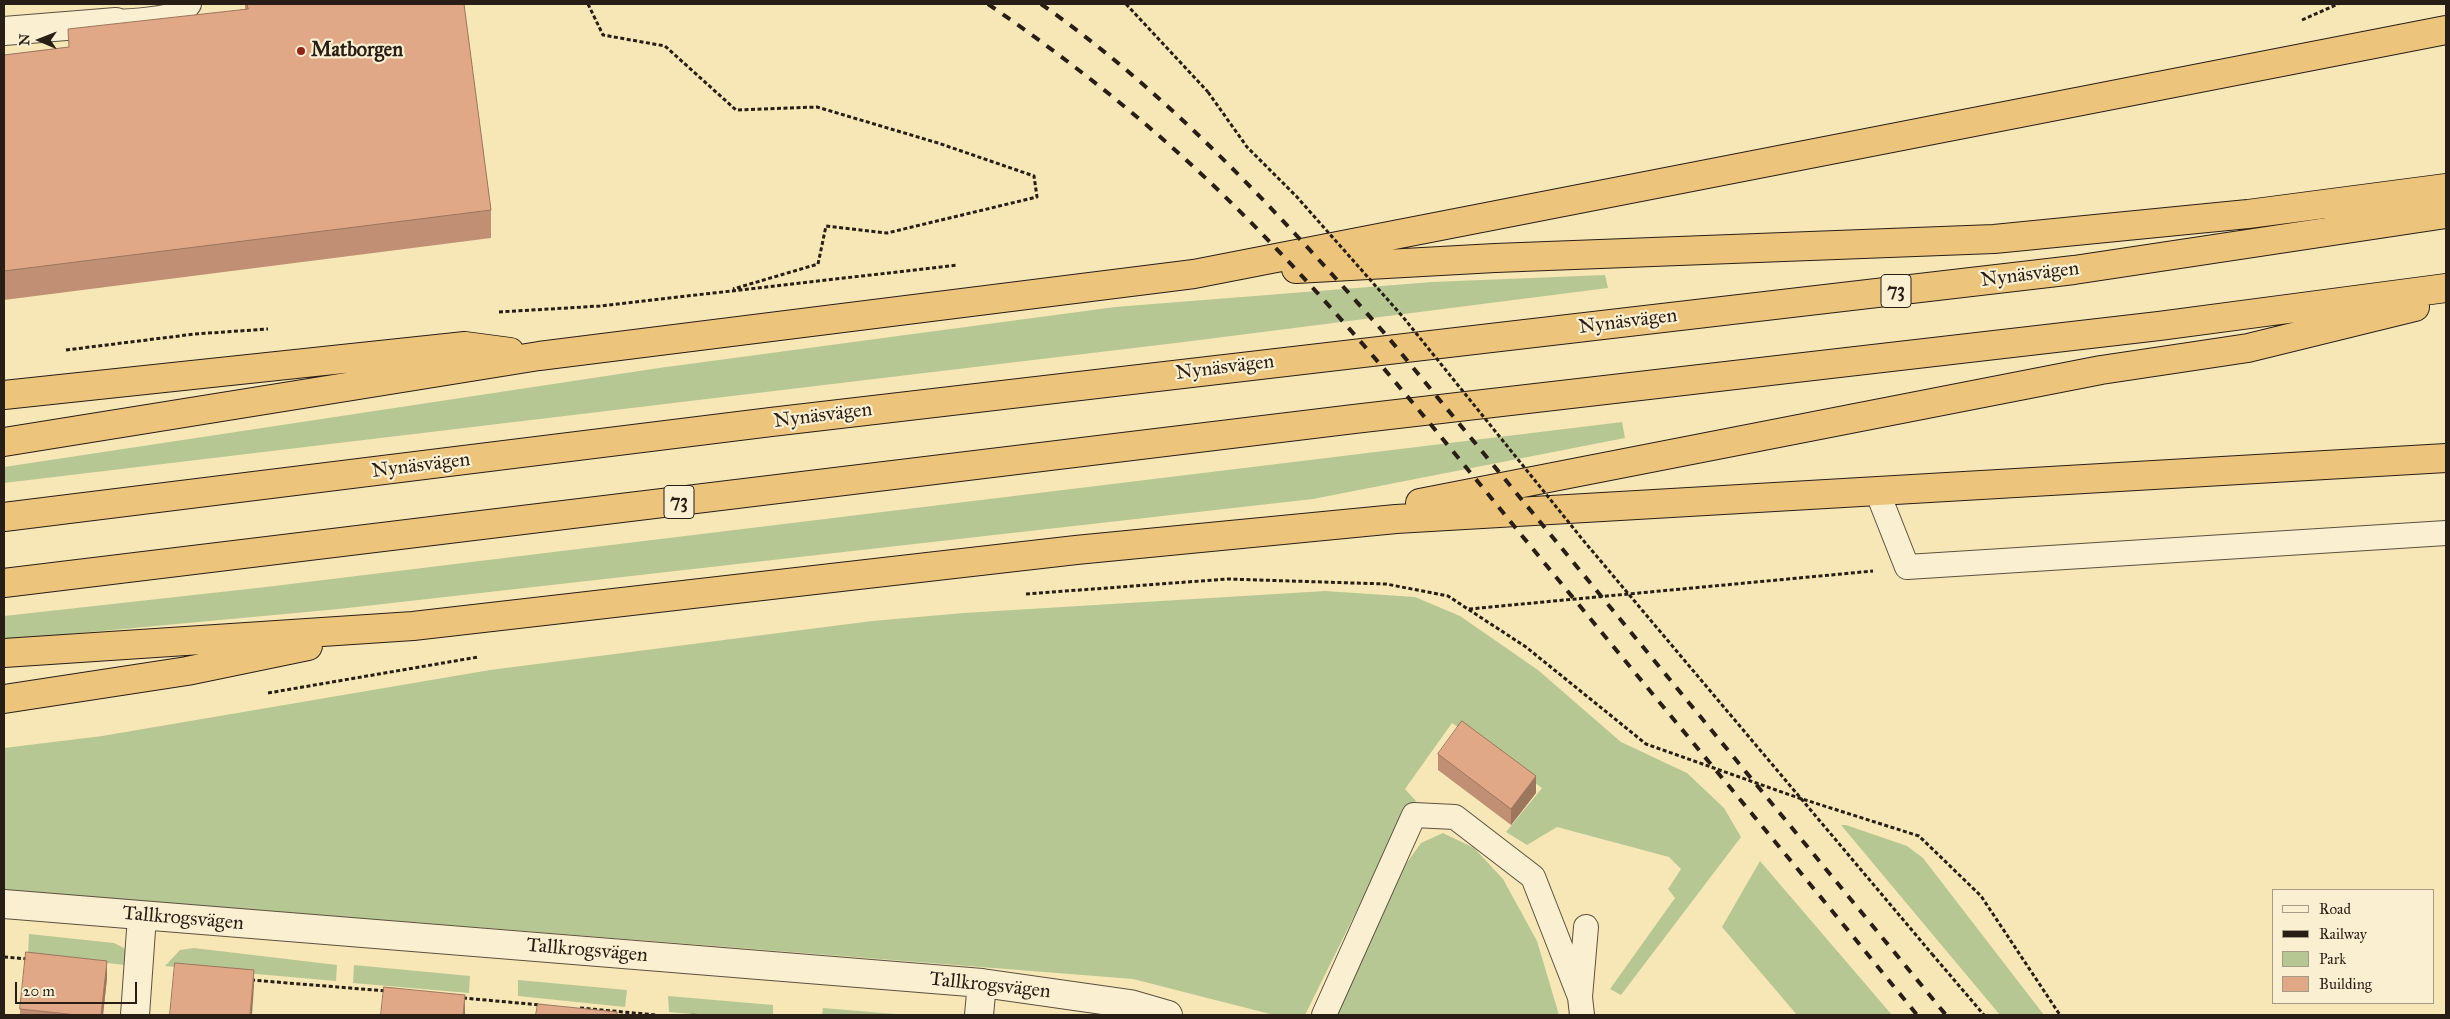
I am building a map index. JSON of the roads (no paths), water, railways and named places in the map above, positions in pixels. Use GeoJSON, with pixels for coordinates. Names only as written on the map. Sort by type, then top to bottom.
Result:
{"type":"FeatureCollection","features":[{"type":"Feature","properties":{"kind":"highway"},"geometry":{"type":"LineString","coordinates":[[4,442],[539,356],[1194,274],[2446,30]]}},
{"type":"Feature","properties":{"kind":"highway"},"geometry":{"type":"LineString","coordinates":[[1194,274],[1495,258],[1994,239],[2248,214],[2446,188]]}},
{"type":"Feature","properties":{"kind":"highway","name":"Nynäsvägen"},"geometry":{"type":"LineString","coordinates":[[4,517],[781,421],[2074,270],[2446,214]]}},
{"type":"Feature","properties":{"kind":"highway","name":"73"},"geometry":{"type":"LineString","coordinates":[[4,583],[1354,419],[2159,326],[2446,288]]}},
{"type":"Feature","properties":{"kind":"highway"},"geometry":{"type":"LineString","coordinates":[[1291,529],[2101,370],[2248,348],[2446,300]]}},
{"type":"Feature","properties":{"kind":"highway"},"geometry":{"type":"LineString","coordinates":[[4,395],[466,346],[539,356]]}},
{"type":"Feature","properties":{"kind":"highway"},"geometry":{"type":"LineString","coordinates":[[4,653],[413,626],[1076,550],[1396,519],[2446,458]]}},
{"type":"Feature","properties":{"kind":"highway"},"geometry":{"type":"LineString","coordinates":[[4,699],[187,670],[413,626]]}},
{"type":"Feature","properties":{"kind":"street"},"geometry":{"type":"LineString","coordinates":[[4,30],[116,22]]}},
{"type":"Feature","properties":{"kind":"street","name":"Tallkrogsvägen"},"geometry":{"type":"LineString","coordinates":[[4,904],[982,983],[1130,1004],[1168,1015]]}},
{"type":"Feature","properties":{"kind":"street"},"geometry":{"type":"LineString","coordinates":[[135,1015],[142,916]]}},
{"type":"Feature","properties":{"kind":"street"},"geometry":{"type":"LineString","coordinates":[[979,1015],[982,983]]}},
{"type":"Feature","properties":{"kind":"lane"},"geometry":{"type":"LineString","coordinates":[[116,22],[161,18],[186,9],[189,4]]}},
{"type":"Feature","properties":{"kind":"lane"},"geometry":{"type":"LineString","coordinates":[[1877,492],[1907,568],[2446,533]]}},
{"type":"Feature","properties":{"kind":"lane"},"geometry":{"type":"LineString","coordinates":[[1324,1015],[1414,815],[1455,817],[1533,877],[1581,1006]]}},
{"type":"Feature","properties":{"kind":"lane"},"geometry":{"type":"LineString","coordinates":[[1581,1006],[1586,927]]}},
{"type":"Feature","properties":{"kind":"railway"},"geometry":{"type":"LineString","coordinates":[[988,4],[1047,46],[1133,113],[1214,186],[1305,279],[1432,426],[1917,1015]]}},
{"type":"Feature","properties":{"kind":"railway"},"geometry":{"type":"LineString","coordinates":[[1041,4],[1089,40],[1180,118],[1307,246],[1387,336],[1946,1015]]}},
{"type":"Feature","properties":{"kind":"place","name":"Matborgen"},"geometry":{"type":"Point","coordinates":[301,51]}}]}
